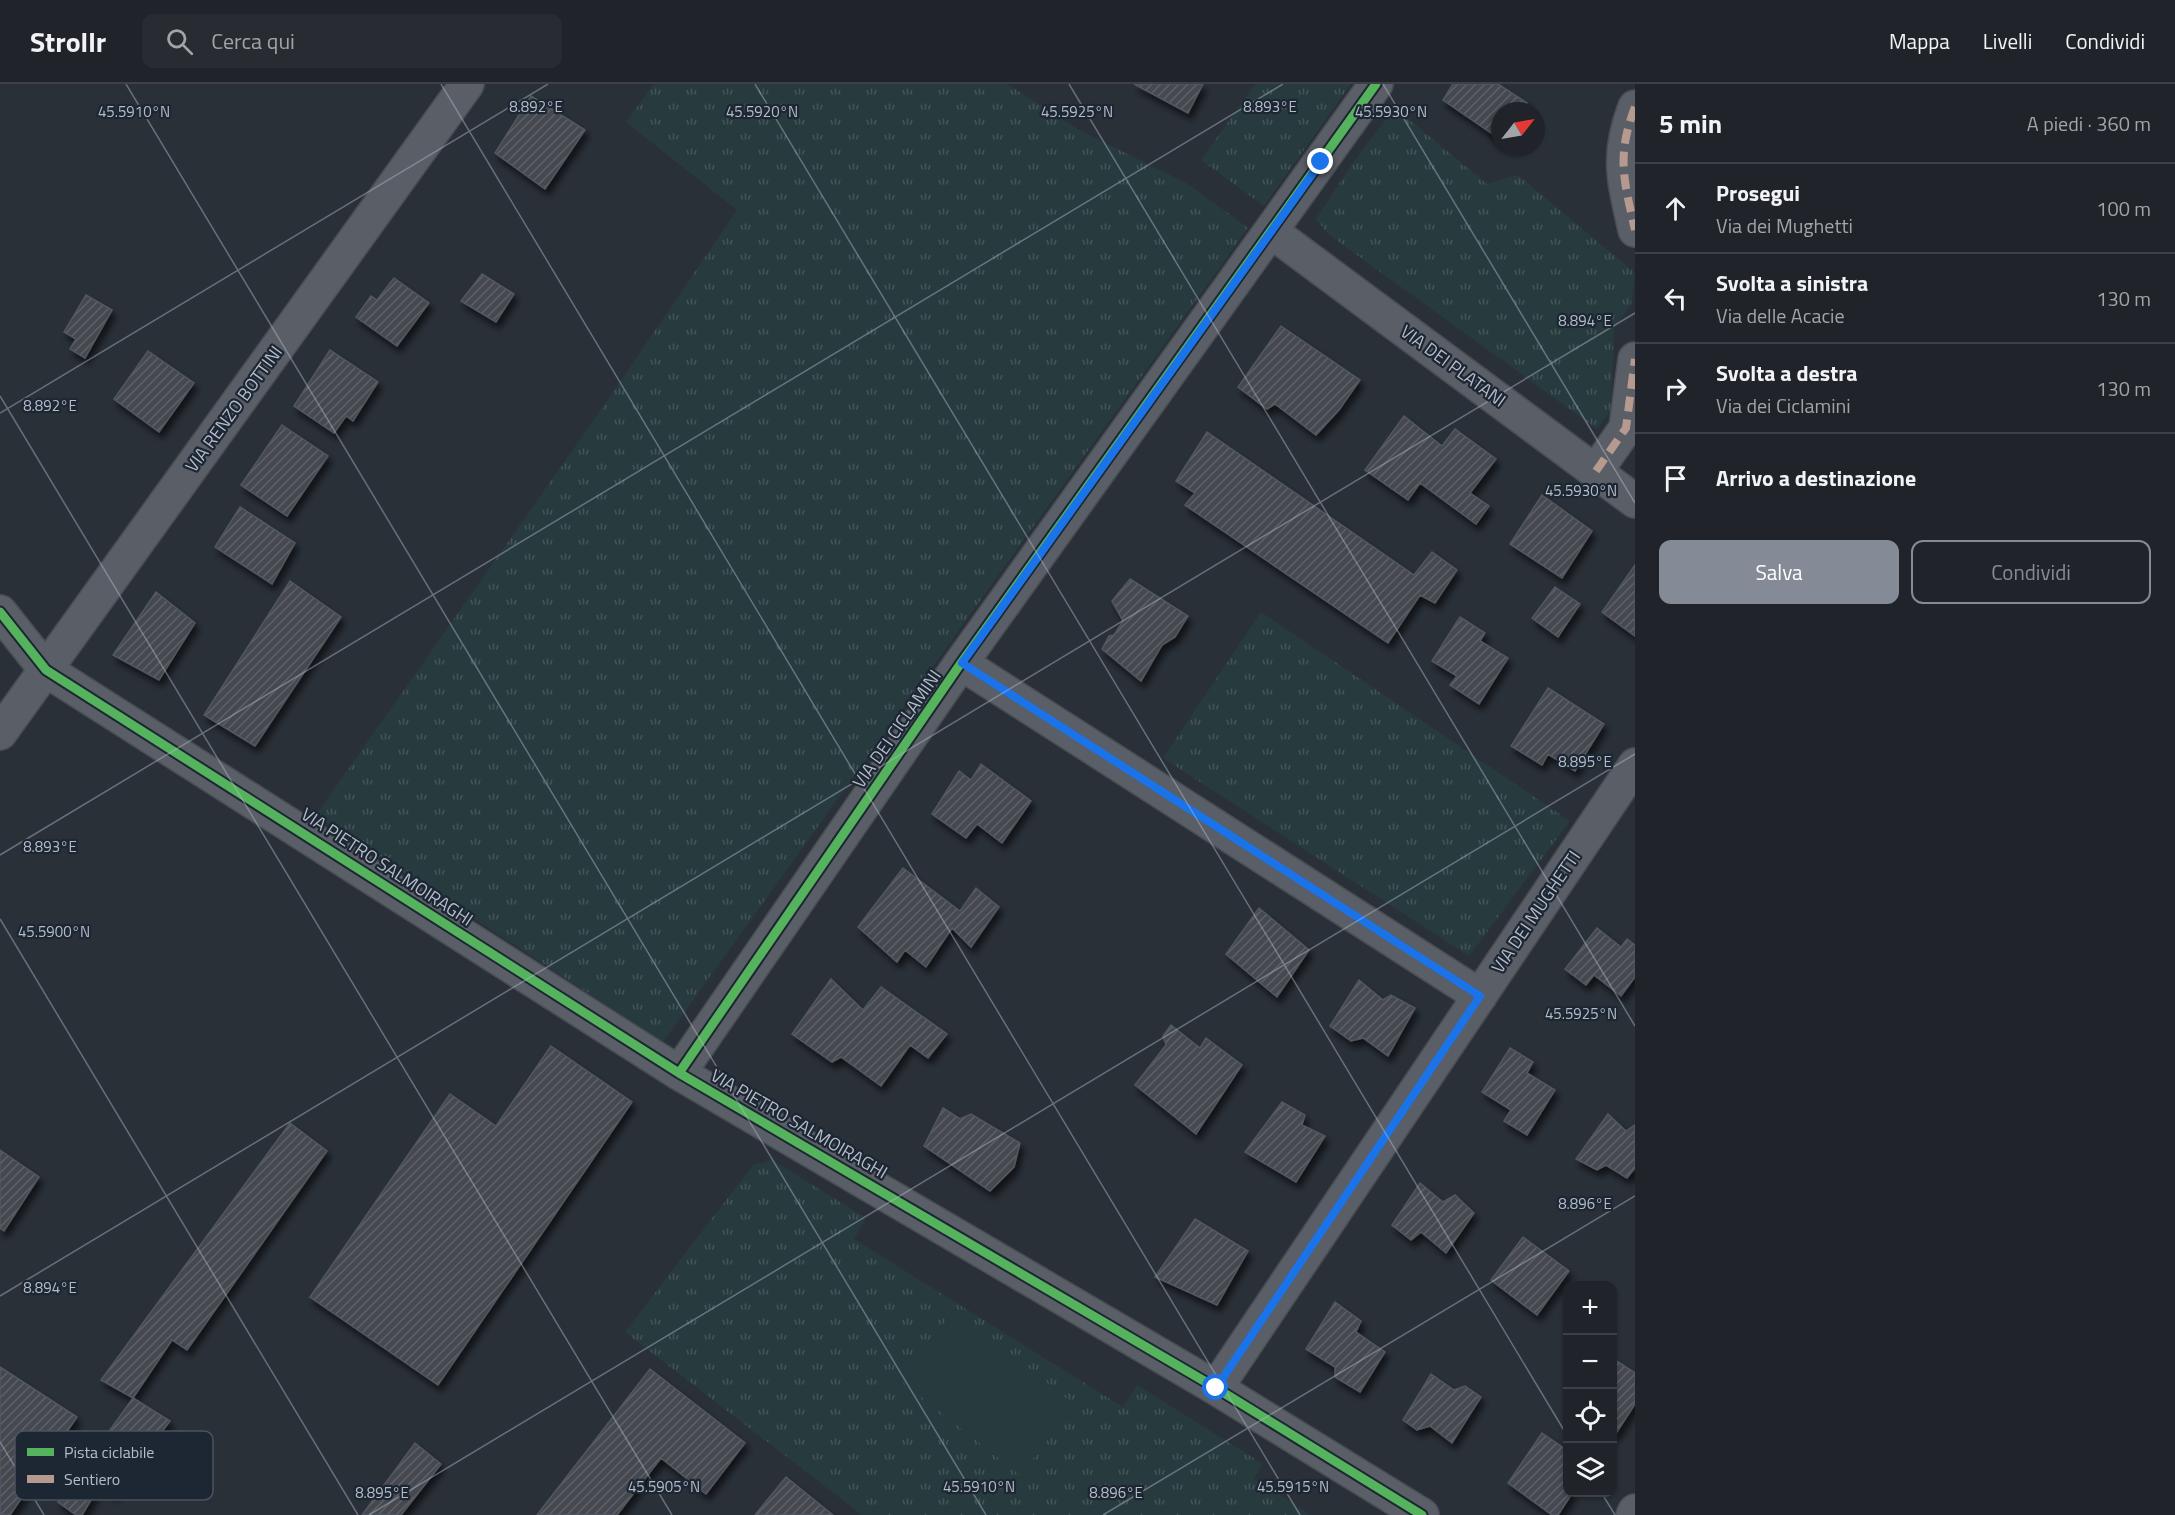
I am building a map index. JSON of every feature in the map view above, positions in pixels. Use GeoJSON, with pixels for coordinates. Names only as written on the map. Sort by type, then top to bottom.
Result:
{"type":"FeatureCollection","features":[{"type":"Feature","properties":{"kind":"street","name":"VIA RENZO BOTTINI"},"geometry":{"type":"LineString","coordinates":[[0,733],[467,84]]}},
{"type":"Feature","properties":{"kind":"street","name":"VIA DEI CICLAMINI"},"geometry":{"type":"LineString","coordinates":[[679,1073],[962,663],[1376,84]]}},
{"type":"Feature","properties":{"kind":"street"},"geometry":{"type":"LineString","coordinates":[[1635,107],[1625,133],[1622,169],[1635,230]]}},
{"type":"Feature","properties":{"kind":"street","name":"VIA DEI PLATANI"},"geometry":{"type":"LineString","coordinates":[[1272,232],[1635,501]]}},
{"type":"Feature","properties":{"kind":"street"},"geometry":{"type":"LineString","coordinates":[[1596,471],[1626,428],[1635,359]]}},
{"type":"Feature","properties":{"kind":"street","name":"VIA PIETRO SALMOIRAGHI"},"geometry":{"type":"LineString","coordinates":[[0,612],[46,670],[679,1073],[1216,1388],[1422,1515]]}},
{"type":"Feature","properties":{"kind":"street"},"geometry":{"type":"LineString","coordinates":[[962,663],[1480,996]]}},
{"type":"Feature","properties":{"kind":"street","name":"VIA DEI MUGHETTI"},"geometry":{"type":"LineString","coordinates":[[1216,1388],[1635,765]]}},
{"type":"Feature","properties":{"kind":"green space"},"geometry":{"type":"Polygon","coordinates":[[[654,84],[1007,84],[1079,130],[1188,184],[1248,228],[663,1042],[316,815],[603,407],[737,210],[626,122],[654,84]]]}},
{"type":"Feature","properties":{"kind":"green space"},"geometry":{"type":"Polygon","coordinates":[[[1255,84],[1351,84],[1264,206],[1201,160],[1255,84]]]}},
{"type":"Feature","properties":{"kind":"green space"},"geometry":{"type":"Polygon","coordinates":[[[1395,108],[1487,184],[1518,175],[1635,273],[1631,305],[1614,328],[1611,410],[1597,429],[1328,234],[1316,219],[1352,164],[1395,108]]]}},
{"type":"Feature","properties":{"kind":"green space"},"geometry":{"type":"Polygon","coordinates":[[[1261,612],[1570,821],[1469,956],[1163,758],[1261,612]]]}},
{"type":"Feature","properties":{"kind":"green space"},"geometry":{"type":"Polygon","coordinates":[[[772,1160],[866,1218],[854,1239],[1123,1407],[1137,1385],[1263,1464],[1254,1479],[1311,1515],[862,1515],[625,1332],[753,1165],[772,1160]]]}},
{"type":"Feature","properties":{"kind":"green space"},"geometry":{"type":"Polygon","coordinates":[[[955,1309],[1075,1405],[1020,1475],[900,1380],[955,1309]]]}},
{"type":"Feature","properties":{"kind":"building"},"geometry":{"type":"Polygon","coordinates":[[[1134,84],[1203,84],[1188,113],[1134,84]]]}},
{"type":"Feature","properties":{"kind":"building"},"geometry":{"type":"Polygon","coordinates":[[[1453,84],[1498,84],[1525,102],[1491,102],[1491,133],[1443,100],[1453,84]]]}},
{"type":"Feature","properties":{"kind":"building"},"geometry":{"type":"Polygon","coordinates":[[[531,96],[585,130],[545,189],[495,153],[531,96]]]}},
{"type":"Feature","properties":{"kind":"building"},"geometry":{"type":"Polygon","coordinates":[[[482,274],[514,294],[496,322],[461,301],[482,274]]]}},
{"type":"Feature","properties":{"kind":"building"},"geometry":{"type":"Polygon","coordinates":[[[394,278],[429,303],[397,346],[356,317],[371,296],[377,300],[394,278]]]}},
{"type":"Feature","properties":{"kind":"building"},"geometry":{"type":"Polygon","coordinates":[[[86,295],[112,310],[85,358],[70,349],[76,339],[64,332],[86,295]]]}},
{"type":"Feature","properties":{"kind":"building"},"geometry":{"type":"Polygon","coordinates":[[[1281,326],[1360,380],[1339,410],[1316,435],[1275,404],[1267,409],[1238,387],[1281,326]]]}},
{"type":"Feature","properties":{"kind":"building"},"geometry":{"type":"Polygon","coordinates":[[[330,350],[378,382],[353,421],[346,416],[334,433],[294,406],[330,350]]]}},
{"type":"Feature","properties":{"kind":"building"},"geometry":{"type":"Polygon","coordinates":[[[148,351],[194,383],[159,432],[114,399],[148,351]]]}},
{"type":"Feature","properties":{"kind":"building"},"geometry":{"type":"Polygon","coordinates":[[[1404,416],[1442,446],[1455,429],[1496,459],[1470,493],[1489,506],[1476,524],[1420,483],[1408,500],[1365,470],[1404,416]]]}},
{"type":"Feature","properties":{"kind":"building"},"geometry":{"type":"Polygon","coordinates":[[[282,425],[328,456],[287,516],[241,485],[282,425]]]}},
{"type":"Feature","properties":{"kind":"building"},"geometry":{"type":"Polygon","coordinates":[[[1207,432],[1414,575],[1432,552],[1457,570],[1435,603],[1420,595],[1388,643],[1185,505],[1195,493],[1176,481],[1207,432]]]}},
{"type":"Feature","properties":{"kind":"building"},"geometry":{"type":"Polygon","coordinates":[[[1542,495],[1592,531],[1562,578],[1510,544],[1542,495]]]}},
{"type":"Feature","properties":{"kind":"building"},"geometry":{"type":"Polygon","coordinates":[[[240,507],[295,543],[272,584],[215,547],[240,507]]]}},
{"type":"Feature","properties":{"kind":"building"},"geometry":{"type":"Polygon","coordinates":[[[1635,565],[1635,636],[1602,612],[1635,565]]]}},
{"type":"Feature","properties":{"kind":"building"},"geometry":{"type":"Polygon","coordinates":[[[1130,579],[1188,616],[1175,637],[1162,645],[1141,681],[1102,649],[1109,636],[1114,635],[1123,621],[1112,601],[1130,579]]]}},
{"type":"Feature","properties":{"kind":"building"},"geometry":{"type":"Polygon","coordinates":[[[290,581],[341,617],[255,746],[204,715],[290,581]]]}},
{"type":"Feature","properties":{"kind":"building"},"geometry":{"type":"Polygon","coordinates":[[[1555,587],[1580,604],[1558,637],[1532,618],[1555,587]]]}},
{"type":"Feature","properties":{"kind":"building"},"geometry":{"type":"Polygon","coordinates":[[[156,592],[195,623],[159,680],[113,655],[156,592]]]}},
{"type":"Feature","properties":{"kind":"building"},"geometry":{"type":"Polygon","coordinates":[[[1460,617],[1485,633],[1480,641],[1508,658],[1479,704],[1450,685],[1457,676],[1432,661],[1460,617]]]}},
{"type":"Feature","properties":{"kind":"building"},"geometry":{"type":"Polygon","coordinates":[[[1548,688],[1604,724],[1575,771],[1548,754],[1542,765],[1511,746],[1548,688]]]}},
{"type":"Feature","properties":{"kind":"building"},"geometry":{"type":"Polygon","coordinates":[[[981,764],[1031,801],[1002,843],[977,824],[966,838],[932,814],[959,771],[971,780],[981,764]]]}},
{"type":"Feature","properties":{"kind":"building"},"geometry":{"type":"Polygon","coordinates":[[[903,868],[960,911],[976,888],[999,907],[971,947],[952,928],[926,967],[905,950],[897,962],[858,927],[903,868]]]}},
{"type":"Feature","properties":{"kind":"building"},"geometry":{"type":"Polygon","coordinates":[[[1259,908],[1309,950],[1277,997],[1226,954],[1259,908]]]}},
{"type":"Feature","properties":{"kind":"building"},"geometry":{"type":"Polygon","coordinates":[[[1597,928],[1621,947],[1627,939],[1635,945],[1635,977],[1621,996],[1594,975],[1586,985],[1565,969],[1597,928]]]}},
{"type":"Feature","properties":{"kind":"building"},"geometry":{"type":"Polygon","coordinates":[[[831,979],[863,1010],[881,987],[947,1034],[928,1058],[910,1045],[881,1086],[841,1057],[832,1062],[792,1034],[831,979]]]}},
{"type":"Feature","properties":{"kind":"building"},"geometry":{"type":"Polygon","coordinates":[[[1359,980],[1383,1000],[1391,995],[1415,1008],[1388,1056],[1363,1038],[1351,1041],[1330,1026],[1359,980]]]}},
{"type":"Feature","properties":{"kind":"building"},"geometry":{"type":"Polygon","coordinates":[[[1171,1025],[1200,1048],[1206,1038],[1242,1065],[1196,1134],[1135,1085],[1166,1045],[1163,1036],[1171,1025]]]}},
{"type":"Feature","properties":{"kind":"building"},"geometry":{"type":"Polygon","coordinates":[[[551,1046],[632,1102],[438,1385],[310,1297],[450,1094],[496,1126],[551,1046]]]}},
{"type":"Feature","properties":{"kind":"building"},"geometry":{"type":"Polygon","coordinates":[[[1510,1048],[1533,1062],[1527,1073],[1555,1090],[1527,1135],[1504,1121],[1511,1110],[1482,1092],[1510,1048]]]}},
{"type":"Feature","properties":{"kind":"building"},"geometry":{"type":"Polygon","coordinates":[[[1282,1102],[1305,1115],[1302,1125],[1325,1136],[1296,1182],[1245,1152],[1282,1102]]]}},
{"type":"Feature","properties":{"kind":"building"},"geometry":{"type":"Polygon","coordinates":[[[943,1108],[960,1119],[971,1114],[1020,1143],[1014,1167],[990,1191],[924,1146],[943,1108]]]}},
{"type":"Feature","properties":{"kind":"building"},"geometry":{"type":"Polygon","coordinates":[[[1608,1114],[1626,1131],[1635,1125],[1635,1168],[1627,1178],[1606,1165],[1597,1170],[1576,1159],[1608,1114]]]}},
{"type":"Feature","properties":{"kind":"building"},"geometry":{"type":"Polygon","coordinates":[[[290,1123],[327,1151],[187,1350],[172,1340],[133,1398],[101,1380],[290,1123]]]}},
{"type":"Feature","properties":{"kind":"building"},"geometry":{"type":"Polygon","coordinates":[[[0,1150],[39,1177],[4,1231],[0,1228],[0,1150]]]}},
{"type":"Feature","properties":{"kind":"building"},"geometry":{"type":"Polygon","coordinates":[[[1420,1183],[1443,1202],[1455,1195],[1474,1213],[1446,1253],[1421,1232],[1411,1240],[1392,1225],[1420,1183]]]}},
{"type":"Feature","properties":{"kind":"building"},"geometry":{"type":"Polygon","coordinates":[[[1195,1219],[1248,1251],[1217,1305],[1155,1277],[1195,1219]]]}},
{"type":"Feature","properties":{"kind":"building"},"geometry":{"type":"Polygon","coordinates":[[[1523,1237],[1569,1271],[1537,1315],[1491,1280],[1523,1237]]]}},
{"type":"Feature","properties":{"kind":"building"},"geometry":{"type":"Polygon","coordinates":[[[1335,1302],[1361,1321],[1356,1332],[1385,1352],[1360,1392],[1335,1377],[1335,1367],[1306,1349],[1335,1302]]]}},
{"type":"Feature","properties":{"kind":"building"},"geometry":{"type":"Polygon","coordinates":[[[1617,1361],[1635,1373],[1635,1404],[1617,1432],[1617,1361]]]}},
{"type":"Feature","properties":{"kind":"building"},"geometry":{"type":"Polygon","coordinates":[[[0,1367],[77,1417],[67,1431],[15,1431],[15,1500],[20,1500],[10,1515],[0,1515],[0,1367]]]}},
{"type":"Feature","properties":{"kind":"building"},"geometry":{"type":"Polygon","coordinates":[[[650,1369],[745,1443],[706,1494],[661,1458],[617,1515],[537,1515],[650,1369]]]}},
{"type":"Feature","properties":{"kind":"building"},"geometry":{"type":"Polygon","coordinates":[[[1431,1374],[1454,1390],[1465,1386],[1481,1397],[1452,1443],[1430,1426],[1417,1430],[1403,1420],[1431,1374]]]}},
{"type":"Feature","properties":{"kind":"building"},"geometry":{"type":"Polygon","coordinates":[[[133,1398],[170,1421],[162,1431],[109,1431],[133,1398]]]}},
{"type":"Feature","properties":{"kind":"building"},"geometry":{"type":"Polygon","coordinates":[[[1542,1433],[1563,1448],[1563,1497],[1570,1497],[1558,1515],[1552,1515],[1508,1483],[1542,1433]]]}},
{"type":"Feature","properties":{"kind":"building"},"geometry":{"type":"Polygon","coordinates":[[[415,1443],[441,1464],[401,1515],[362,1515],[415,1443]]]}},
{"type":"Feature","properties":{"kind":"building"},"geometry":{"type":"Polygon","coordinates":[[[786,1477],[833,1515],[755,1515],[786,1477]]]}},
{"type":"Feature","properties":{"kind":"building"},"geometry":{"type":"Polygon","coordinates":[[[59,1500],[91,1500],[82,1515],[76,1515],[58,1502],[59,1500]]]}},
{"type":"Feature","properties":{"kind":"marked path"},"geometry":{"type":"LineString","coordinates":[[1635,107],[1625,140],[1624,155],[1625,182],[1635,230]]}},
{"type":"Feature","properties":{"kind":"marked path"},"geometry":{"type":"LineString","coordinates":[[1596,471],[1626,428],[1635,359]]}},
{"type":"Feature","properties":{"kind":"cycle path"},"geometry":{"type":"LineString","coordinates":[[679,1073],[961,663],[1376,84]]}},
{"type":"Feature","properties":{"kind":"cycle path"},"geometry":{"type":"LineString","coordinates":[[0,612],[46,670],[679,1073],[1216,1388],[1422,1515]]}},
{"type":"Feature","properties":{"kind":"route"},"geometry":{"type":"LineString","coordinates":[[1216,1388],[1480,996],[962,663],[1321,162]]}}]}
